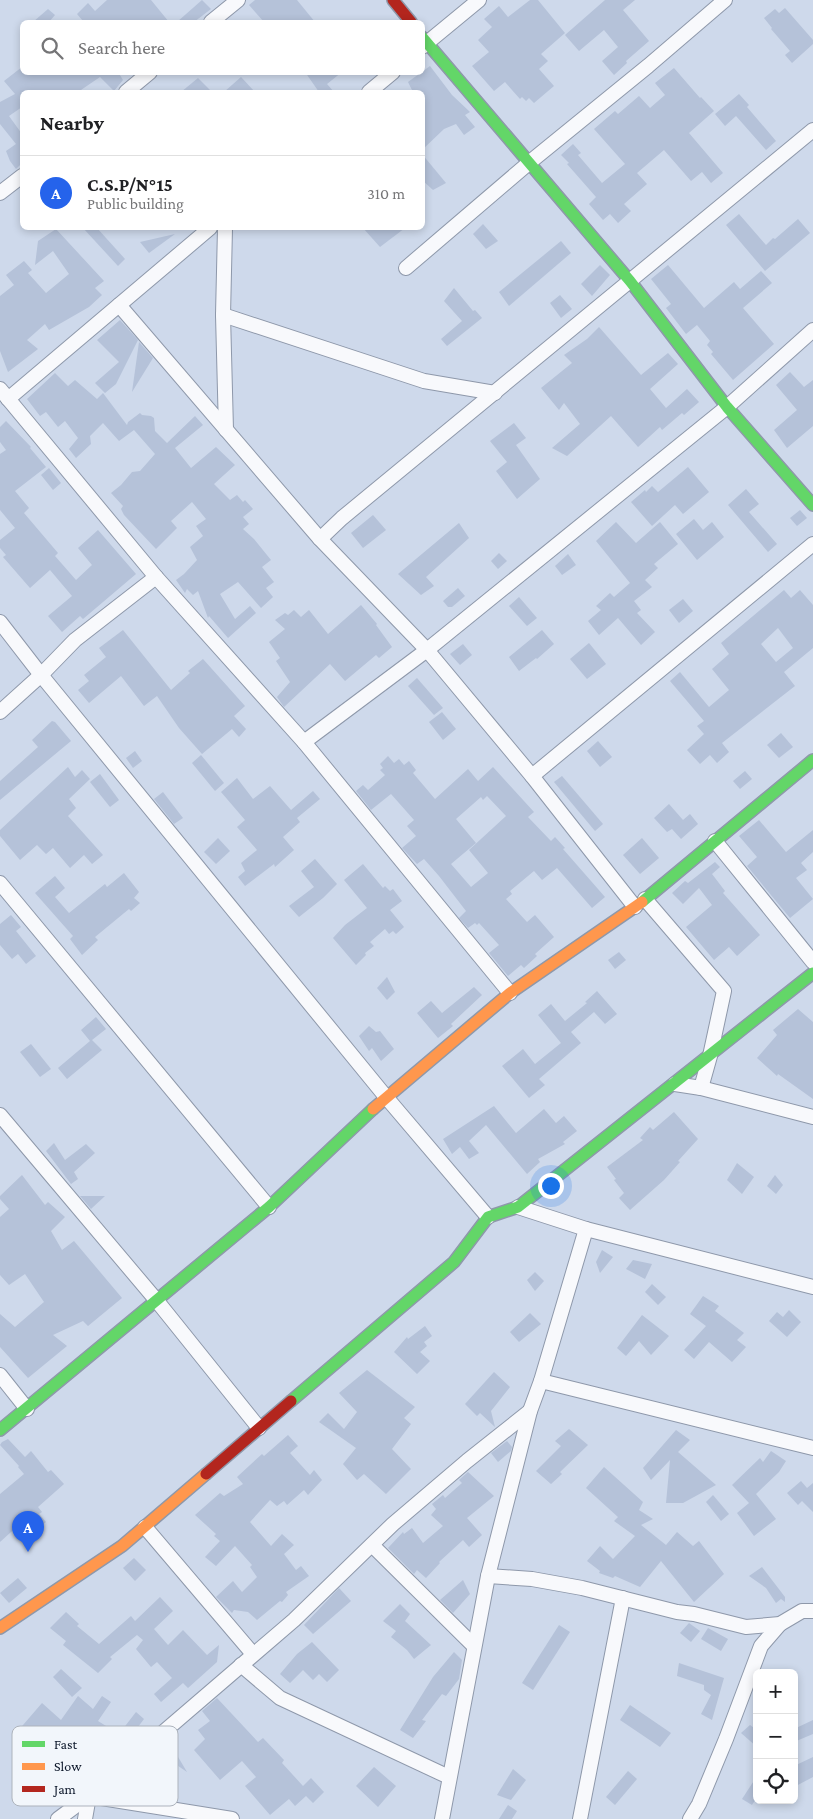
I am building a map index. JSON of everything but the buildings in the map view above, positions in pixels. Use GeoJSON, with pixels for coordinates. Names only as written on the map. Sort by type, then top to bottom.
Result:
{"type":"FeatureCollection","features":[{"type":"Feature","properties":{"kind":"street"},"geometry":{"type":"LineString","coordinates":[[213,20],[238,0]]}},
{"type":"Feature","properties":{"kind":"street"},"geometry":{"type":"LineString","coordinates":[[393,0],[409,20]]}},
{"type":"Feature","properties":{"kind":"street"},"geometry":{"type":"LineString","coordinates":[[425,41],[479,0]]}},
{"type":"Feature","properties":{"kind":"street"},"geometry":{"type":"LineString","coordinates":[[406,268],[725,0]]}},
{"type":"Feature","properties":{"kind":"street"},"geometry":{"type":"LineString","coordinates":[[425,43],[530,162],[630,281],[726,407],[813,505]]}},
{"type":"Feature","properties":{"kind":"street"},"geometry":{"type":"LineString","coordinates":[[128,90],[146,75]]}},
{"type":"Feature","properties":{"kind":"street"},"geometry":{"type":"LineString","coordinates":[[371,90],[389,75]]}},
{"type":"Feature","properties":{"kind":"street"},"geometry":{"type":"LineString","coordinates":[[320,539],[342,518],[813,130]]}},
{"type":"Feature","properties":{"kind":"street"},"geometry":{"type":"LineString","coordinates":[[0,193],[20,178]]}},
{"type":"Feature","properties":{"kind":"street"},"geometry":{"type":"LineString","coordinates":[[208,230],[119,305],[4,394],[156,577],[304,742],[510,993]]}},
{"type":"Feature","properties":{"kind":"street"},"geometry":{"type":"LineString","coordinates":[[225,230],[222,315],[226,430]]}},
{"type":"Feature","properties":{"kind":"street"},"geometry":{"type":"LineString","coordinates":[[119,305],[320,539],[427,650],[640,903],[724,991],[702,1088]]}},
{"type":"Feature","properties":{"kind":"street"},"geometry":{"type":"LineString","coordinates":[[222,315],[424,381],[495,393]]}},
{"type":"Feature","properties":{"kind":"street"},"geometry":{"type":"LineString","coordinates":[[304,742],[427,650],[726,407],[813,330]]}},
{"type":"Feature","properties":{"kind":"street"},"geometry":{"type":"LineString","coordinates":[[532,776],[813,544]]}},
{"type":"Feature","properties":{"kind":"street"},"geometry":{"type":"LineString","coordinates":[[0,712],[41,675],[75,640],[156,577]]}},
{"type":"Feature","properties":{"kind":"street"},"geometry":{"type":"LineString","coordinates":[[0,622],[41,675],[386,1097],[488,1217]]}},
{"type":"Feature","properties":{"kind":"street"},"geometry":{"type":"LineString","coordinates":[[0,1430],[269,1207],[386,1097],[510,993],[640,903],[813,760]]}},
{"type":"Feature","properties":{"kind":"street"},"geometry":{"type":"LineString","coordinates":[[715,841],[813,962]]}},
{"type":"Feature","properties":{"kind":"street"},"geometry":{"type":"LineString","coordinates":[[0,882],[269,1207]]}},
{"type":"Feature","properties":{"kind":"street"},"geometry":{"type":"LineString","coordinates":[[0,1628],[122,1546],[145,1527],[454,1262],[488,1217],[518,1208],[813,973]]}},
{"type":"Feature","properties":{"kind":"street"},"geometry":{"type":"LineString","coordinates":[[674,1084],[702,1088],[813,1117]]}},
{"type":"Feature","properties":{"kind":"street"},"geometry":{"type":"LineString","coordinates":[[0,1114],[259,1428]]}},
{"type":"Feature","properties":{"kind":"street"},"geometry":{"type":"LineString","coordinates":[[518,1208],[586,1229],[813,1287]]}},
{"type":"Feature","properties":{"kind":"street"},"geometry":{"type":"LineString","coordinates":[[442,1819],[488,1576],[530,1411],[542,1381],[586,1229]]}},
{"type":"Feature","properties":{"kind":"street"},"geometry":{"type":"LineString","coordinates":[[0,1375],[27,1408]]}},
{"type":"Feature","properties":{"kind":"street"},"geometry":{"type":"LineString","coordinates":[[542,1381],[813,1448]]}},
{"type":"Feature","properties":{"kind":"street"},"geometry":{"type":"LineString","coordinates":[[170,1726],[294,1620],[372,1545],[460,1467],[530,1411]]}},
{"type":"Feature","properties":{"kind":"street"},"geometry":{"type":"LineString","coordinates":[[145,1527],[253,1654]]}},
{"type":"Feature","properties":{"kind":"street"},"geometry":{"type":"LineString","coordinates":[[372,1545],[474,1646]]}},
{"type":"Feature","properties":{"kind":"street"},"geometry":{"type":"LineString","coordinates":[[488,1576],[532,1579],[746,1627],[780,1624]]}},
{"type":"Feature","properties":{"kind":"street"},"geometry":{"type":"LineString","coordinates":[[580,1819],[623,1598]]}},
{"type":"Feature","properties":{"kind":"street"},"geometry":{"type":"LineString","coordinates":[[690,1819],[726,1739],[761,1646],[780,1624],[802,1611],[813,1612]]}},
{"type":"Feature","properties":{"kind":"street"},"geometry":{"type":"LineString","coordinates":[[241,1665],[280,1698],[449,1777]]}},
{"type":"Feature","properties":{"kind":"street"},"geometry":{"type":"LineString","coordinates":[[58,1819],[75,1806]]}},
{"type":"Feature","properties":{"kind":"street"},"geometry":{"type":"LineString","coordinates":[[85,1819],[87,1806]]}},
{"type":"Feature","properties":{"kind":"street"},"geometry":{"type":"LineString","coordinates":[[151,1806],[232,1819]]}},
{"type":"Feature","properties":{"kind":"traffic: fast"},"geometry":{"type":"LineString","coordinates":[[425,41],[630,281],[727,407],[813,505]]}},
{"type":"Feature","properties":{"kind":"traffic: fast"},"geometry":{"type":"LineString","coordinates":[[642,902],[813,760]]}},
{"type":"Feature","properties":{"kind":"traffic: fast"},"geometry":{"type":"LineString","coordinates":[[291,1401],[454,1262],[488,1217],[518,1207],[813,973]]}},
{"type":"Feature","properties":{"kind":"traffic: fast"},"geometry":{"type":"LineString","coordinates":[[0,1430],[269,1207],[373,1109]]}},
{"type":"Feature","properties":{"kind":"traffic: slow"},"geometry":{"type":"LineString","coordinates":[[373,1109],[510,993],[642,902]]}},
{"type":"Feature","properties":{"kind":"traffic: slow"},"geometry":{"type":"LineString","coordinates":[[0,1628],[122,1546],[206,1474]]}},
{"type":"Feature","properties":{"kind":"traffic: jam"},"geometry":{"type":"LineString","coordinates":[[393,0],[409,20]]}},
{"type":"Feature","properties":{"kind":"traffic: jam"},"geometry":{"type":"LineString","coordinates":[[206,1474],[291,1401]]}},
{"type":"Feature","properties":{"kind":"place","name":"C.S.P/N°15"},"geometry":{"type":"Point","coordinates":[28,1552]}}]}
